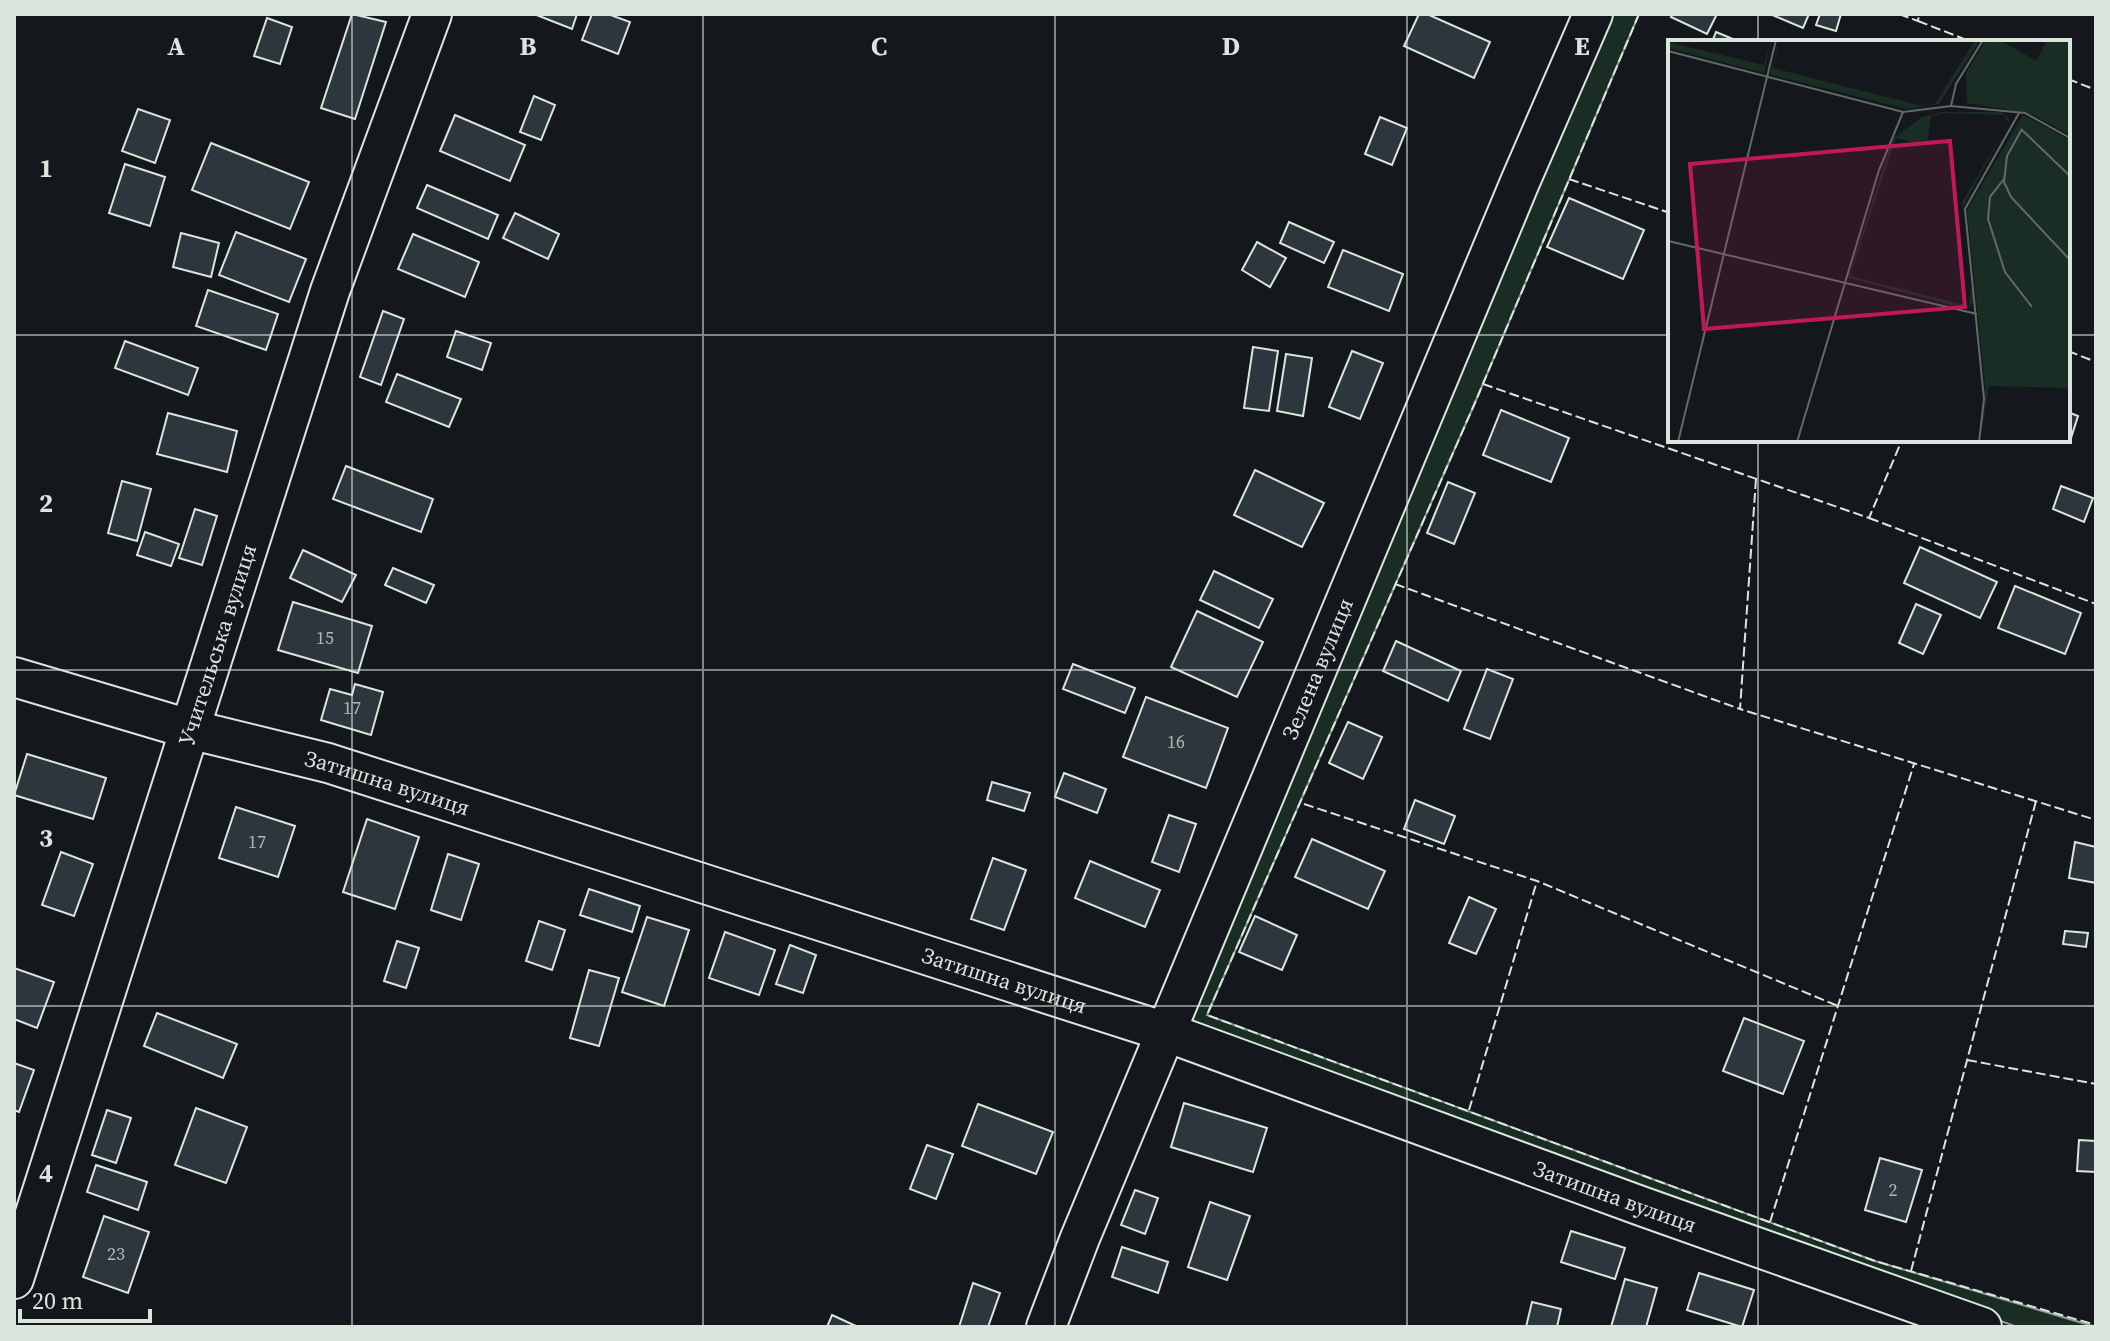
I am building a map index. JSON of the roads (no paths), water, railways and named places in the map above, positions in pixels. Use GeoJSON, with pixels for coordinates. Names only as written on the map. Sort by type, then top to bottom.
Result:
{"type":"FeatureCollection","features":[{"type":"Feature","properties":{"kind":"street","name":"Учительська вулиця"},"geometry":{"type":"LineString","coordinates":[[14,1279],[330,291],[432,14]]}},
{"type":"Feature","properties":{"kind":"street","name":"Зелена вулиця"},"geometry":{"type":"LineString","coordinates":[[1046,1327],[1520,182],[1593,14]]}},
{"type":"Feature","properties":{"kind":"street","name":"Затишна вулиця"},"geometry":{"type":"LineString","coordinates":[[14,677],[189,729],[328,763],[1166,1032],[1982,1327]]}}]}
